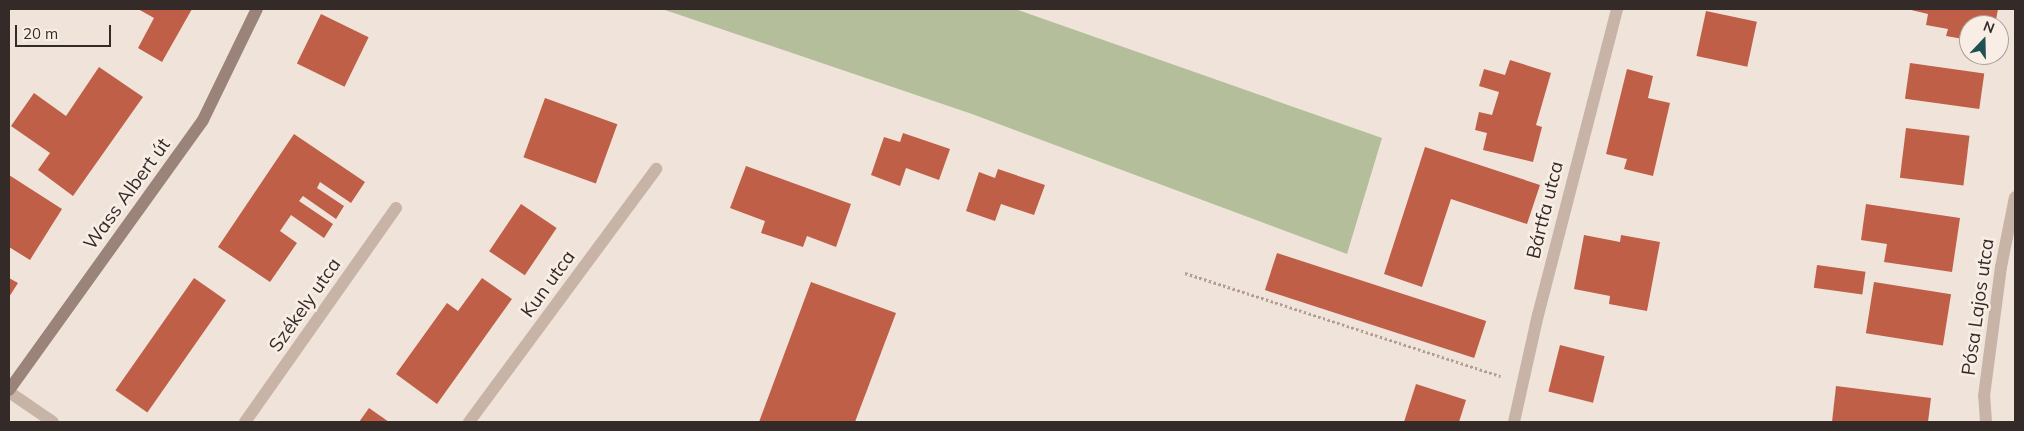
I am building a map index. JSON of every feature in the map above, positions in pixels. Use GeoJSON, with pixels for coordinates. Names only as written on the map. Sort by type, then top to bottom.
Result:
{"type":"FeatureCollection","features":[{"type":"Feature","properties":{"kind":"street","name":"Wass Albert út"},"geometry":{"type":"LineString","coordinates":[[9,391],[203,120],[257,9]]}},
{"type":"Feature","properties":{"kind":"street","name":"Bártfa utca"},"geometry":{"type":"LineString","coordinates":[[1514,422],[1592,98],[1617,9]]}},
{"type":"Feature","properties":{"kind":"street","name":"Kun utca"},"geometry":{"type":"LineString","coordinates":[[469,422],[656,168]]}},
{"type":"Feature","properties":{"kind":"street","name":"Pósa Lajos utca"},"geometry":{"type":"LineString","coordinates":[[1986,422],[1985,387],[2001,267],[2015,198]]}},
{"type":"Feature","properties":{"kind":"street","name":"Székely utca"},"geometry":{"type":"LineString","coordinates":[[245,422],[396,208]]}},
{"type":"Feature","properties":{"kind":"street"},"geometry":{"type":"LineString","coordinates":[[9,391],[53,422]]}},
{"type":"Feature","properties":{"kind":"path"},"geometry":{"type":"LineString","coordinates":[[1185,273],[1523,383]]}},
{"type":"Feature","properties":{"kind":"green space"},"geometry":{"type":"Polygon","coordinates":[[[662,9],[1015,9],[1382,138],[1347,254],[972,114],[662,9]]]}},
{"type":"Feature","properties":{"kind":"building"},"geometry":{"type":"Polygon","coordinates":[[[138,9],[192,9],[162,62],[138,48],[154,18],[138,9]]]}},
{"type":"Feature","properties":{"kind":"building"},"geometry":{"type":"Polygon","coordinates":[[[1907,9],[1998,9],[1997,15],[1959,15],[1959,38],[1946,36],[1948,29],[1926,25],[1928,14],[1907,9]]]}},
{"type":"Feature","properties":{"kind":"building"},"geometry":{"type":"Polygon","coordinates":[[[1706,11],[1757,22],[1747,67],[1696,56],[1706,11]]]}},
{"type":"Feature","properties":{"kind":"building"},"geometry":{"type":"Polygon","coordinates":[[[321,14],[369,37],[345,87],[297,63],[321,14]]]}},
{"type":"Feature","properties":{"kind":"building"},"geometry":{"type":"Polygon","coordinates":[[[1510,60],[1551,73],[1536,125],[1542,127],[1533,162],[1483,150],[1487,133],[1475,130],[1479,112],[1492,115],[1499,92],[1479,86],[1484,69],[1505,75],[1510,60]]]}},
{"type":"Feature","properties":{"kind":"building"},"geometry":{"type":"Polygon","coordinates":[[[1910,63],[1984,73],[1979,109],[1905,99],[1910,63]]]}},
{"type":"Feature","properties":{"kind":"building"},"geometry":{"type":"Polygon","coordinates":[[[99,67],[143,97],[73,196],[38,170],[50,153],[11,126],[34,93],[66,116],[99,67]]]}},
{"type":"Feature","properties":{"kind":"building"},"geometry":{"type":"Polygon","coordinates":[[[1627,69],[1653,76],[1648,98],[1670,103],[1653,176],[1624,169],[1627,159],[1606,154],[1627,69]]]}},
{"type":"Feature","properties":{"kind":"building"},"geometry":{"type":"Polygon","coordinates":[[[545,98],[617,124],[596,184],[523,157],[545,98]]]}},
{"type":"Feature","properties":{"kind":"building"},"geometry":{"type":"Polygon","coordinates":[[[1906,128],[1970,136],[1963,185],[1900,178],[1906,128]]]}},
{"type":"Feature","properties":{"kind":"building"},"geometry":{"type":"Polygon","coordinates":[[[903,133],[950,149],[939,180],[906,168],[900,186],[871,175],[884,137],[900,142],[903,133]]]}},
{"type":"Feature","properties":{"kind":"building"},"geometry":{"type":"Polygon","coordinates":[[[294,134],[365,182],[351,203],[320,182],[317,188],[344,206],[336,219],[303,196],[299,201],[333,224],[324,238],[291,215],[280,231],[297,243],[270,282],[218,247],[294,134]]]}},
{"type":"Feature","properties":{"kind":"building"},"geometry":{"type":"Polygon","coordinates":[[[1425,147],[1540,185],[1527,224],[1451,199],[1422,287],[1384,274],[1425,147]]]}},
{"type":"Feature","properties":{"kind":"building"},"geometry":{"type":"Polygon","coordinates":[[[746,166],[851,204],[836,247],[807,236],[803,247],[761,233],[765,221],[730,208],[746,166]]]}},
{"type":"Feature","properties":{"kind":"building"},"geometry":{"type":"Polygon","coordinates":[[[998,169],[1045,185],[1034,215],[1001,204],[995,221],[966,211],[979,172],[995,178],[998,169]]]}},
{"type":"Feature","properties":{"kind":"building"},"geometry":{"type":"Polygon","coordinates":[[[9,175],[62,209],[30,260],[9,247],[9,175]]]}},
{"type":"Feature","properties":{"kind":"building"},"geometry":{"type":"Polygon","coordinates":[[[521,204],[557,228],[525,275],[489,251],[521,204]]]}},
{"type":"Feature","properties":{"kind":"building"},"geometry":{"type":"Polygon","coordinates":[[[1866,204],[1960,218],[1952,272],[1884,262],[1887,244],[1861,240],[1866,204]]]}},
{"type":"Feature","properties":{"kind":"building"},"geometry":{"type":"Polygon","coordinates":[[[1584,235],[1620,242],[1621,235],[1660,242],[1647,311],[1609,304],[1610,296],[1574,289],[1584,235]]]}},
{"type":"Feature","properties":{"kind":"building"},"geometry":{"type":"Polygon","coordinates":[[[1277,253],[1486,321],[1474,358],[1265,290],[1277,253]]]}},
{"type":"Feature","properties":{"kind":"building"},"geometry":{"type":"Polygon","coordinates":[[[1817,265],[1866,272],[1862,295],[1814,288],[1817,265]]]}},
{"type":"Feature","properties":{"kind":"building"},"geometry":{"type":"Polygon","coordinates":[[[9,278],[18,283],[9,297],[9,278]]]}},
{"type":"Feature","properties":{"kind":"building"},"geometry":{"type":"Polygon","coordinates":[[[194,278],[226,300],[147,413],[115,390],[194,278]]]}},
{"type":"Feature","properties":{"kind":"building"},"geometry":{"type":"Polygon","coordinates":[[[482,278],[512,299],[437,404],[396,374],[447,303],[458,311],[482,278]]]}},
{"type":"Feature","properties":{"kind":"building"},"geometry":{"type":"Polygon","coordinates":[[[811,282],[896,313],[855,422],[759,422],[811,282]]]}},
{"type":"Feature","properties":{"kind":"building"},"geometry":{"type":"Polygon","coordinates":[[[1874,282],[1951,294],[1943,346],[1866,333],[1874,282]]]}},
{"type":"Feature","properties":{"kind":"building"},"geometry":{"type":"Polygon","coordinates":[[[1560,345],[1605,356],[1593,403],[1548,392],[1560,345]]]}},
{"type":"Feature","properties":{"kind":"building"},"geometry":{"type":"Polygon","coordinates":[[[1416,384],[1466,400],[1459,422],[1404,422],[1416,384]]]}},
{"type":"Feature","properties":{"kind":"building"},"geometry":{"type":"Polygon","coordinates":[[[1836,386],[1931,398],[1928,422],[1832,422],[1836,386]]]}},
{"type":"Feature","properties":{"kind":"building"},"geometry":{"type":"Polygon","coordinates":[[[369,408],[389,422],[359,422],[369,408]]]}}]}
